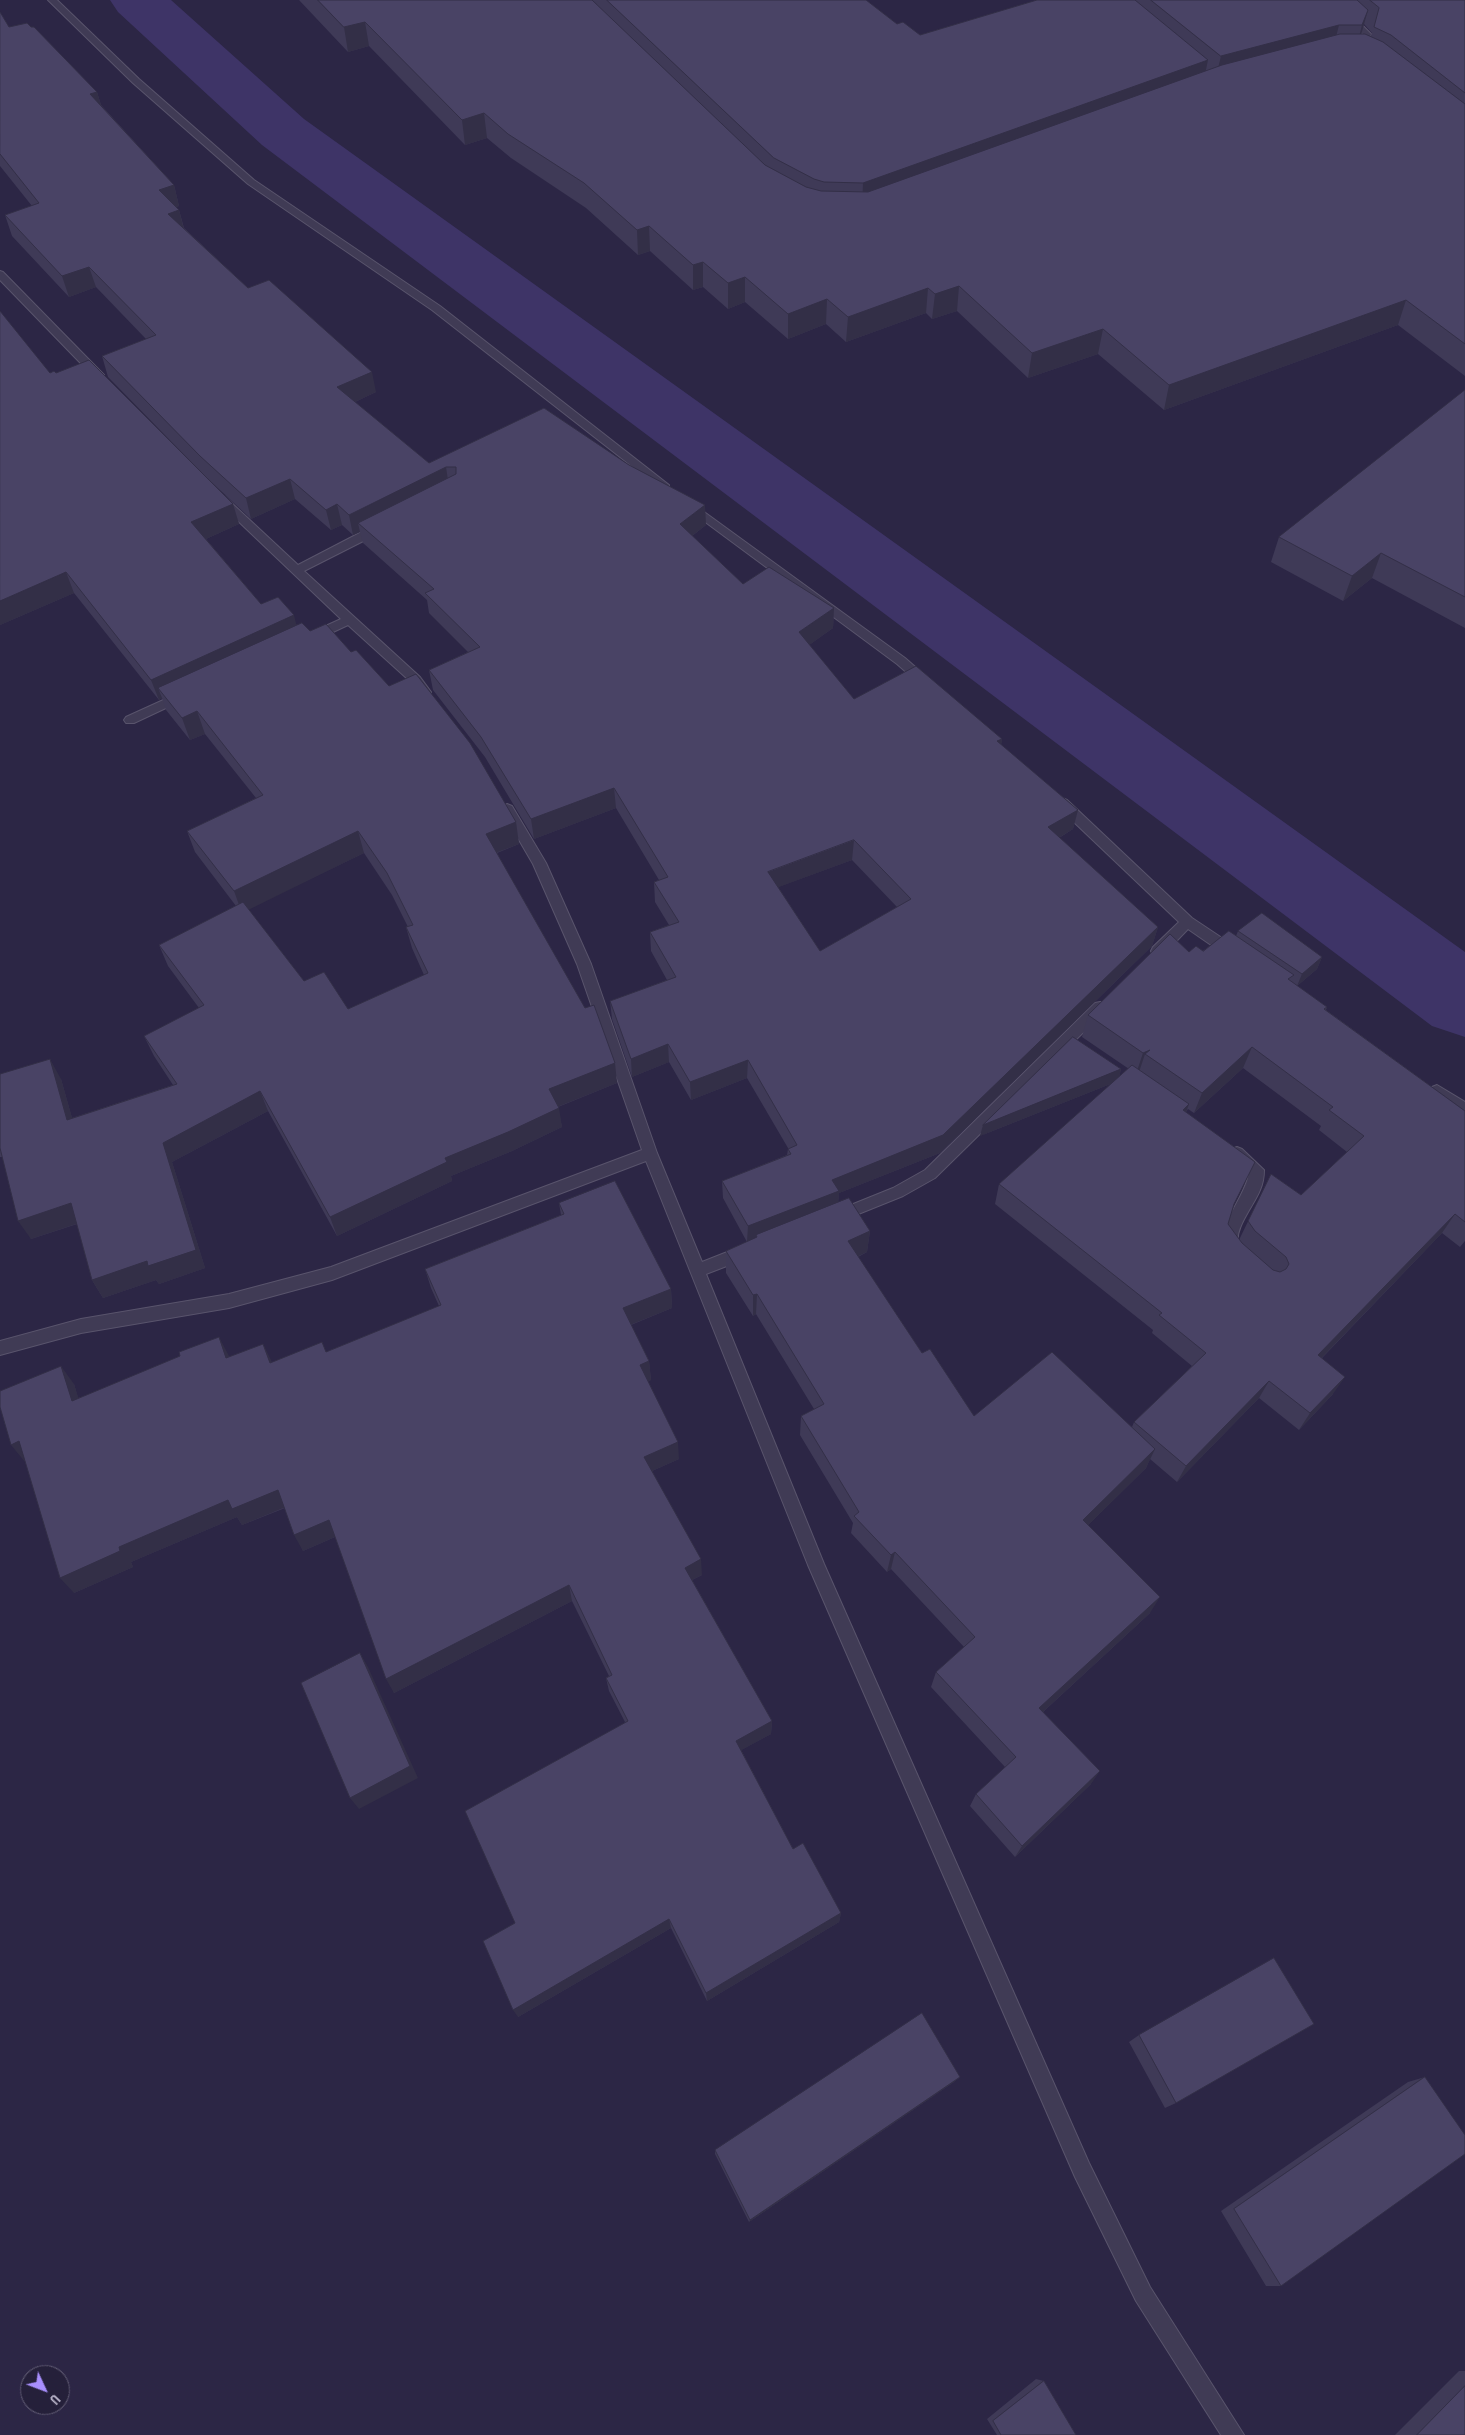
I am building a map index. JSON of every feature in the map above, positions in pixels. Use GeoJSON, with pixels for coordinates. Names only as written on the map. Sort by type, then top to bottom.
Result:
{"type":"FeatureCollection","features":[{"type":"Feature","properties":{"kind":"street"},"geometry":{"type":"LineString","coordinates":[[52,0],[136,81],[251,182],[436,308],[653,478],[901,661],[937,692]]}},
{"type":"Feature","properties":{"kind":"street"},"geometry":{"type":"LineString","coordinates":[[1332,0],[1367,34],[1360,53]]}},
{"type":"Feature","properties":{"kind":"street"},"geometry":{"type":"LineString","coordinates":[[1348,52],[1360,53],[1372,58]]}},
{"type":"Feature","properties":{"kind":"street"},"geometry":{"type":"LineString","coordinates":[[0,274],[111,388]]}},
{"type":"Feature","properties":{"kind":"street"},"geometry":{"type":"LineString","coordinates":[[208,486],[349,620],[416,680],[433,702]]}},
{"type":"Feature","properties":{"kind":"street"},"geometry":{"type":"LineString","coordinates":[[296,570],[393,522]]}},
{"type":"Feature","properties":{"kind":"street"},"geometry":{"type":"LineString","coordinates":[[296,644],[349,620]]}},
{"type":"Feature","properties":{"kind":"street"},"geometry":{"type":"LineString","coordinates":[[130,720],[191,692]]}},
{"type":"Feature","properties":{"kind":"street"},"geometry":{"type":"LineString","coordinates":[[1052,794],[1187,922],[1244,960]]}},
{"type":"Feature","properties":{"kind":"street"},"geometry":{"type":"LineString","coordinates":[[499,795],[539,863],[584,964],[650,1153],[816,1564],[1082,2170],[1143,2294],[1232,2435]]}},
{"type":"Feature","properties":{"kind":"street"},"geometry":{"type":"LineString","coordinates":[[1146,963],[1187,922]]}},
{"type":"Feature","properties":{"kind":"street"},"geometry":{"type":"LineString","coordinates":[[825,1221],[898,1192],[930,1174],[1111,997]]}},
{"type":"Feature","properties":{"kind":"street"},"geometry":{"type":"LineString","coordinates":[[1069,1038],[1085,1049]]}},
{"type":"Feature","properties":{"kind":"street"},"geometry":{"type":"LineString","coordinates":[[1421,1081],[1465,1110]]}},
{"type":"Feature","properties":{"kind":"street"},"geometry":{"type":"LineString","coordinates":[[1221,1142],[1245,1158],[1257,1170],[1257,1183],[1230,1229],[1229,1242],[1240,1256]]}},
{"type":"Feature","properties":{"kind":"street"},"geometry":{"type":"LineString","coordinates":[[0,1348],[81,1326],[229,1301],[332,1273],[650,1153]]}},
{"type":"Feature","properties":{"kind":"street"},"geometry":{"type":"LineString","coordinates":[[697,1271],[761,1246]]}},
{"type":"Feature","properties":{"kind":"building"},"geometry":{"type":"Polygon","coordinates":[[[318,0],[592,0],[765,165],[806,187],[821,191],[868,192],[1222,65],[1340,34],[1365,34],[1383,42],[1465,104],[1465,344],[1406,300],[1169,385],[1103,329],[1032,353],[959,286],[935,294],[928,288],[848,317],[827,299],[788,314],[745,277],[728,283],[703,262],[693,265],[649,226],[637,230],[584,183],[508,134],[484,113],[462,120],[365,22],[344,27],[318,0]]]}},
{"type":"Feature","properties":{"kind":"building"},"geometry":{"type":"Polygon","coordinates":[[[607,0],[866,0],[897,24],[903,22],[920,35],[1037,0],[1135,0],[1208,60],[863,183],[824,182],[814,179],[774,158],[607,0]]]}},
{"type":"Feature","properties":{"kind":"building"},"geometry":{"type":"Polygon","coordinates":[[[1151,0],[1357,0],[1368,10],[1362,25],[1339,25],[1221,56],[1151,0]]]}},
{"type":"Feature","properties":{"kind":"building"},"geometry":{"type":"Polygon","coordinates":[[[1370,0],[1465,0],[1465,93],[1391,35],[1374,27],[1379,8],[1370,0]]]}},
{"type":"Feature","properties":{"kind":"building"},"geometry":{"type":"Polygon","coordinates":[[[0,12],[9,27],[27,23],[34,27],[97,92],[90,94],[174,185],[159,190],[179,210],[168,214],[248,288],[269,280],[372,372],[337,387],[429,463],[544,408],[629,465],[705,505],[680,524],[743,584],[769,567],[834,608],[799,632],[854,699],[916,666],[1002,739],[997,741],[1078,810],[1048,827],[1158,927],[943,1135],[832,1180],[839,1191],[748,1226],[722,1181],[791,1154],[788,1149],[797,1145],[748,1060],[690,1082],[668,1044],[631,1059],[610,1001],[676,977],[650,932],[679,922],[654,882],[668,877],[614,788],[531,819],[481,737],[429,670],[480,647],[425,593],[434,589],[358,523],[456,474],[456,467],[446,467],[349,515],[337,504],[326,510],[290,479],[246,498],[200,456],[102,356],[156,335],[89,267],[62,276],[5,215],[39,203],[0,154],[0,12]],[[854,840],[768,872],[820,951],[911,899],[854,840]]]}},
{"type":"Feature","properties":{"kind":"building"},"geometry":{"type":"Polygon","coordinates":[[[0,311],[50,373],[54,371],[56,373],[89,360],[233,504],[191,522],[261,604],[278,597],[294,615],[151,680],[66,572],[0,601],[0,311]]]}},
{"type":"Feature","properties":{"kind":"building"},"geometry":{"type":"Polygon","coordinates":[[[1465,390],[1465,597],[1381,553],[1352,576],[1279,537],[1465,390]]]}},
{"type":"Feature","properties":{"kind":"building"},"geometry":{"type":"Polygon","coordinates":[[[302,623],[310,631],[326,624],[351,652],[356,650],[389,686],[416,674],[470,743],[516,822],[486,834],[585,1008],[594,1005],[615,1063],[549,1089],[559,1108],[445,1158],[447,1162],[330,1217],[260,1091],[163,1143],[196,1250],[148,1266],[147,1261],[92,1280],[71,1203],[18,1221],[0,1148],[0,1074],[50,1059],[67,1120],[177,1084],[144,1036],[204,1005],[159,945],[243,902],[304,981],[324,972],[348,1009],[428,973],[406,927],[413,925],[387,873],[358,831],[234,891],[187,831],[263,795],[197,711],[182,718],[158,688],[302,623]]]}},
{"type":"Feature","properties":{"kind":"building"},"geometry":{"type":"Polygon","coordinates":[[[1262,913],[1322,957],[1302,974],[1238,931],[1262,913]]]}},
{"type":"Feature","properties":{"kind":"building"},"geometry":{"type":"Polygon","coordinates":[[[1229,931],[1294,975],[1288,979],[1327,1007],[1324,1009],[1465,1111],[1465,1222],[1455,1214],[1318,1355],[1345,1377],[1310,1413],[1269,1381],[1186,1466],[1134,1422],[1206,1353],[1159,1315],[1162,1313],[999,1184],[1132,1065],[1189,1104],[1183,1110],[1255,1162],[1234,1204],[1228,1224],[1242,1243],[1273,1270],[1280,1272],[1286,1269],[1289,1264],[1286,1257],[1255,1231],[1248,1221],[1271,1174],[1301,1195],[1364,1136],[1329,1110],[1333,1107],[1252,1047],[1202,1093],[1145,1054],[1150,1050],[1143,1053],[1088,1015],[1170,934],[1189,952],[1196,946],[1203,951],[1229,931]]]}},
{"type":"Feature","properties":{"kind":"building"},"geometry":{"type":"Polygon","coordinates":[[[1073,1037],[1121,1069],[983,1125],[1073,1037]]]}},
{"type":"Feature","properties":{"kind":"building"},"geometry":{"type":"Polygon","coordinates":[[[615,1181],[671,1289],[623,1308],[649,1361],[640,1365],[678,1442],[644,1457],[701,1559],[685,1568],[772,1721],[736,1741],[793,1849],[803,1843],[841,1913],[706,1993],[669,1919],[513,2010],[483,1941],[515,1923],[465,1811],[628,1721],[606,1678],[612,1675],[569,1585],[386,1679],[329,1520],[294,1535],[278,1490],[232,1509],[228,1500],[119,1547],[120,1551],[60,1578],[19,1441],[11,1445],[0,1407],[0,1391],[61,1366],[72,1401],[180,1356],[179,1352],[219,1337],[226,1358],[263,1344],[270,1363],[322,1342],[326,1352],[441,1305],[425,1269],[564,1214],[559,1203],[615,1181]]]}},
{"type":"Feature","properties":{"kind":"building"},"geometry":{"type":"Polygon","coordinates":[[[849,1198],[870,1231],[848,1241],[922,1353],[930,1349],[974,1416],[1052,1352],[1155,1449],[1083,1520],[1160,1597],[1039,1708],[1100,1771],[1022,1846],[976,1794],[1016,1757],[936,1672],[975,1637],[895,1552],[891,1555],[854,1516],[859,1512],[801,1416],[824,1404],[757,1294],[753,1295],[726,1251],[757,1237],[756,1235],[849,1198]]]}},
{"type":"Feature","properties":{"kind":"building"},"geometry":{"type":"Polygon","coordinates":[[[360,1653],[410,1766],[350,1798],[301,1683],[360,1653]]]}},
{"type":"Feature","properties":{"kind":"building"},"geometry":{"type":"Polygon","coordinates":[[[1274,1958],[1314,2024],[1176,2103],[1139,2035],[1274,1958]]]}},
{"type":"Feature","properties":{"kind":"building"},"geometry":{"type":"Polygon","coordinates":[[[922,2013],[960,2077],[750,2220],[715,2150],[922,2013]]]}},
{"type":"Feature","properties":{"kind":"building"},"geometry":{"type":"Polygon","coordinates":[[[1425,2077],[1465,2135],[1465,2154],[1281,2286],[1234,2209],[1425,2077]]]}},
{"type":"Feature","properties":{"kind":"building"},"geometry":{"type":"Polygon","coordinates":[[[1044,2381],[1076,2435],[1001,2435],[993,2421],[1044,2381]]]}},
{"type":"Feature","properties":{"kind":"building"},"geometry":{"type":"Polygon","coordinates":[[[1465,2386],[1465,2435],[1417,2435],[1465,2386]]]}},
{"type":"Feature","properties":{"kind":"waterway"},"geometry":{"type":"LineString","coordinates":[[138,0],[283,132],[1465,1001]]}}]}
